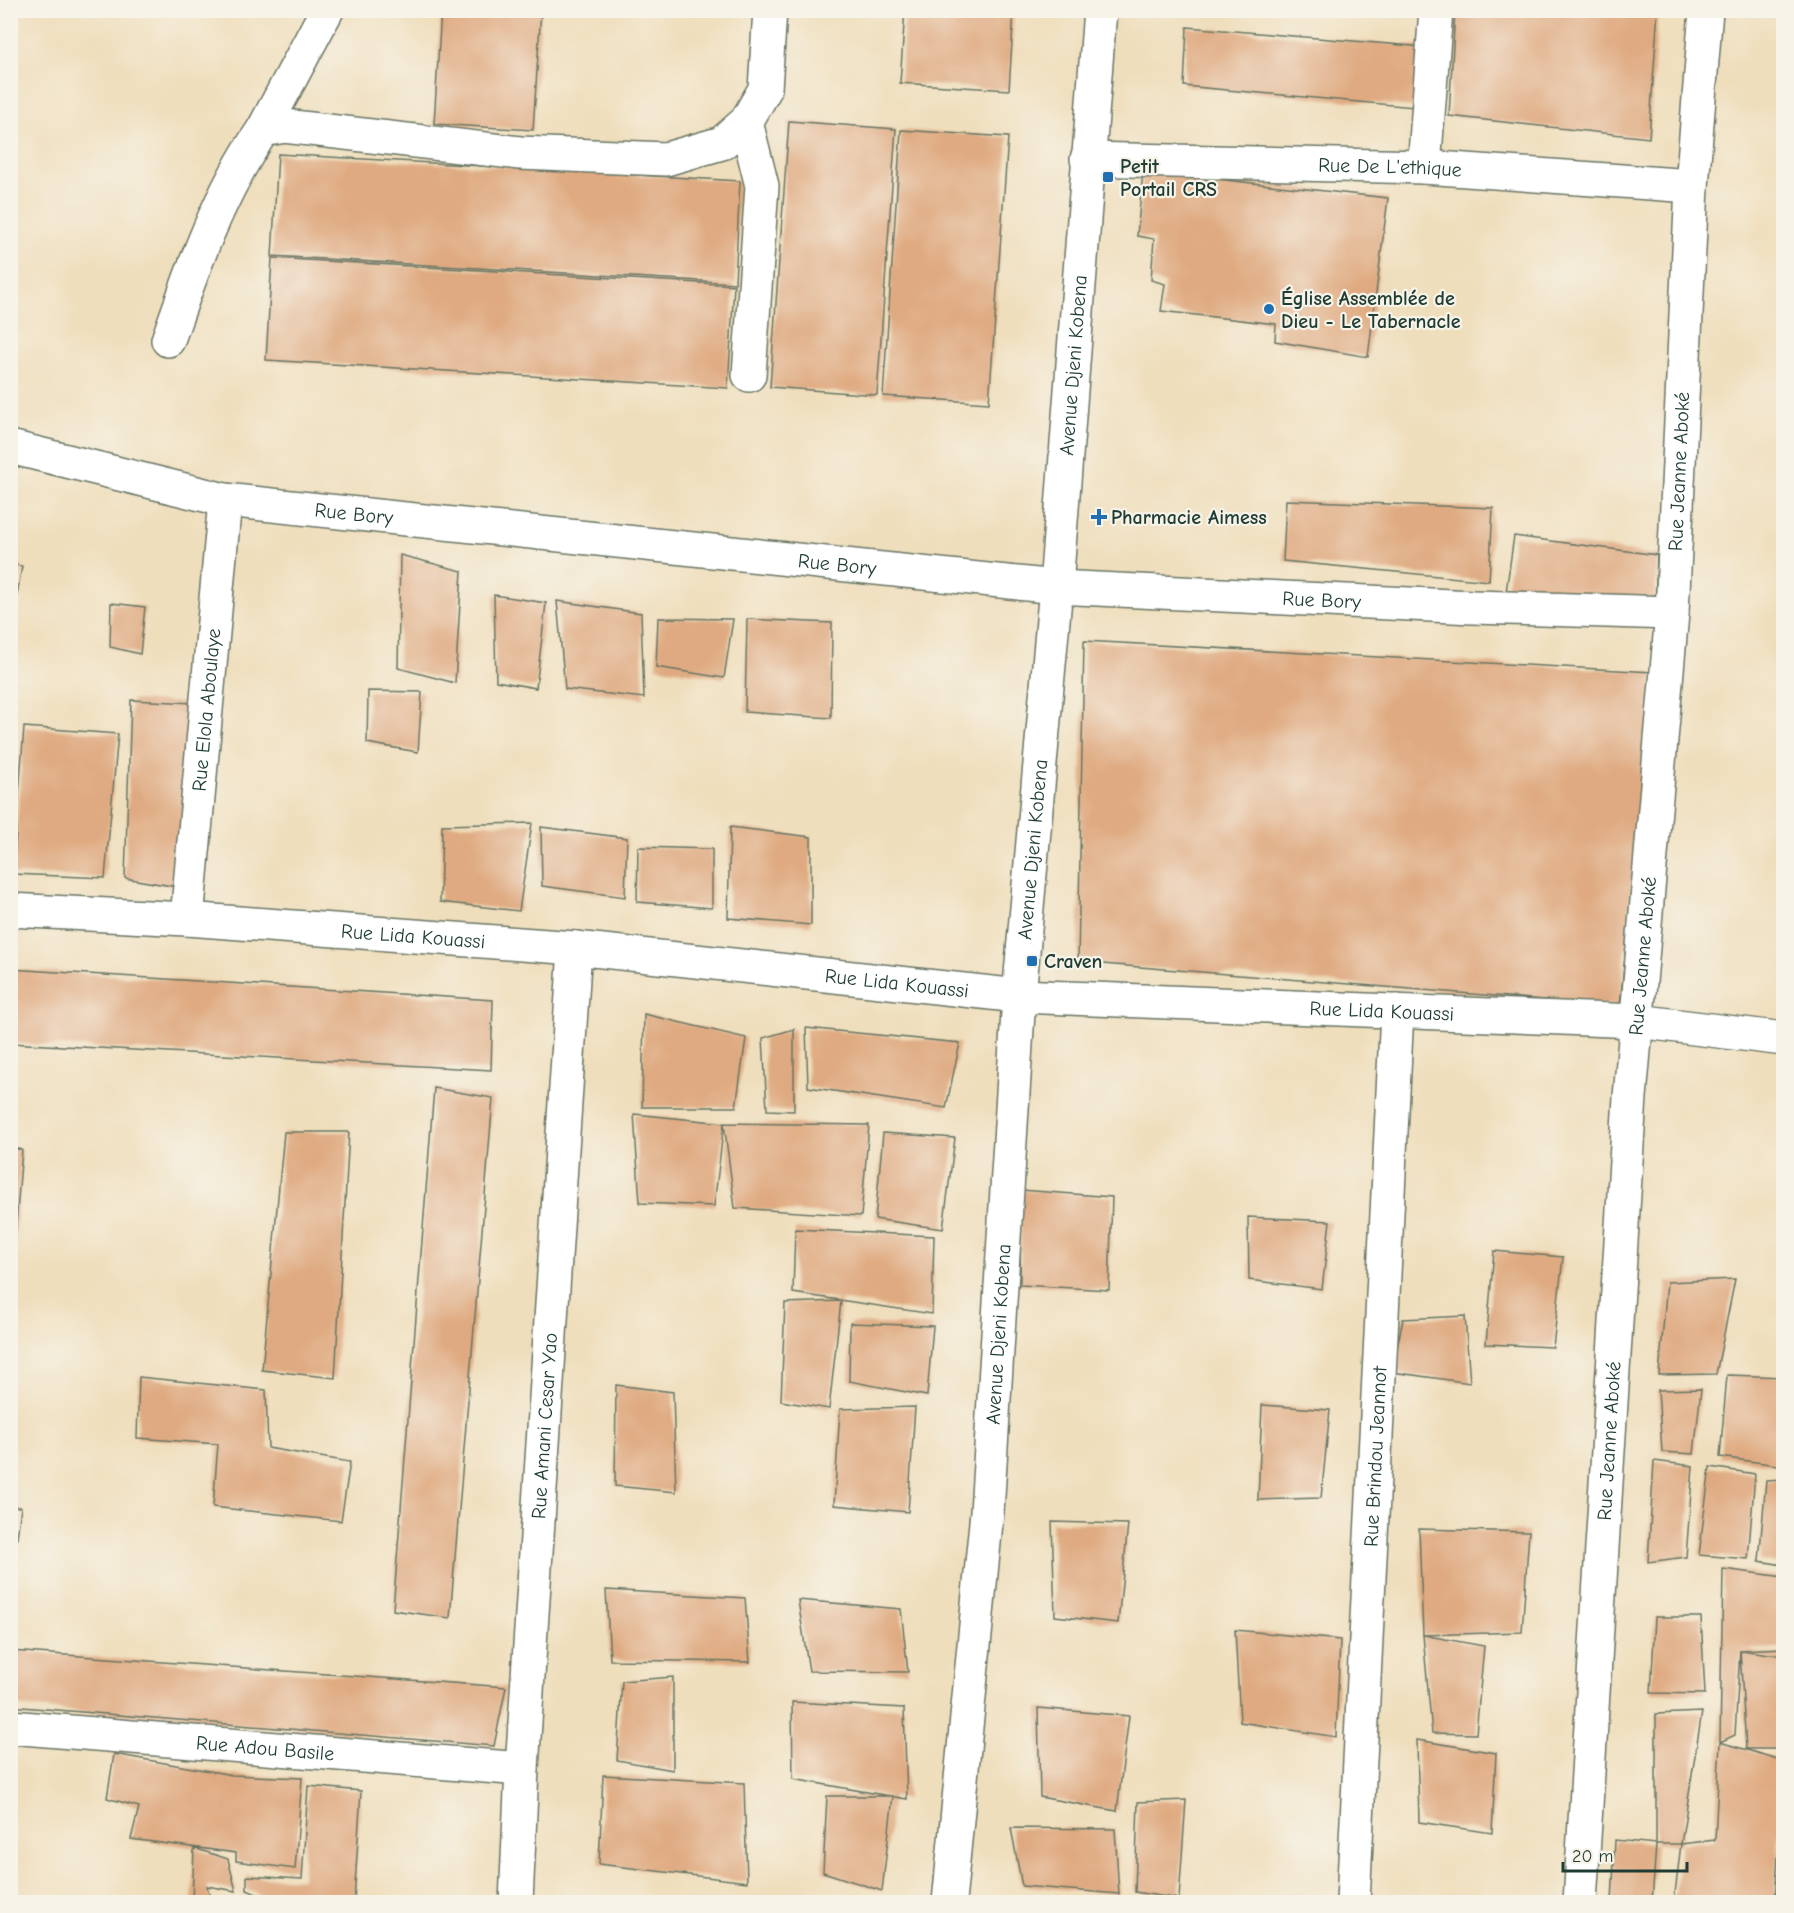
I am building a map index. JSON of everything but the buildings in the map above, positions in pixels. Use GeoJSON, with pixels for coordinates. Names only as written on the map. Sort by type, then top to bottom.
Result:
{"type":"FeatureCollection","features":[{"type":"Feature","properties":{"kind":"street"},"geometry":{"type":"LineString","coordinates":[[168,340],[201,247],[247,152],[263,129],[327,10]]}},
{"type":"Feature","properties":{"kind":"street"},"geometry":{"type":"LineString","coordinates":[[263,129],[284,126],[520,153],[666,159],[722,143],[746,122],[765,89],[770,10]]}},
{"type":"Feature","properties":{"kind":"street","name":"Avenue Djeni Kobena"},"geometry":{"type":"LineString","coordinates":[[949,1902],[987,1512],[1019,996],[1056,587],[1100,10]]}},
{"type":"Feature","properties":{"kind":"street"},"geometry":{"type":"LineString","coordinates":[[1424,167],[1436,10]]}},
{"type":"Feature","properties":{"kind":"street","name":"Rue Jeanne Aboké"},"geometry":{"type":"LineString","coordinates":[[1580,1902],[1630,1097],[1672,613],[1692,186],[1706,10]]}},
{"type":"Feature","properties":{"kind":"street"},"geometry":{"type":"LineString","coordinates":[[746,122],[762,186],[749,375]]}},
{"type":"Feature","properties":{"kind":"street","name":"Rue De L'ethique"},"geometry":{"type":"LineString","coordinates":[[1088,159],[1424,167],[1692,186]]}},
{"type":"Feature","properties":{"kind":"street","name":"Rue Bory"},"geometry":{"type":"LineString","coordinates":[[10,447],[225,500],[1056,587],[1461,606],[1672,613]]}},
{"type":"Feature","properties":{"kind":"street","name":"Rue Elola Aboulaye"},"geometry":{"type":"LineString","coordinates":[[187,920],[225,500]]}},
{"type":"Feature","properties":{"kind":"street","name":"Rue Lida Kouassi"},"geometry":{"type":"LineString","coordinates":[[10,910],[187,920],[574,948],[1019,996],[1637,1021],[1784,1039]]}},
{"type":"Feature","properties":{"kind":"street","name":"Rue Amani Cesar Yao"},"geometry":{"type":"LineString","coordinates":[[516,1902],[522,1769],[574,948]]}},
{"type":"Feature","properties":{"kind":"street","name":"Rue Brindou Jeannot"},"geometry":{"type":"LineString","coordinates":[[1353,1902],[1397,1011]]}},
{"type":"Feature","properties":{"kind":"street","name":"Rue Adou Basile"},"geometry":{"type":"LineString","coordinates":[[10,1727],[522,1769]]}},
{"type":"Feature","properties":{"kind":"place","name":"Petit Portail CRS"},"geometry":{"type":"Point","coordinates":[1108,177]}},
{"type":"Feature","properties":{"kind":"place","name":"Église Assemblée de Dieu - Le Tabernacle"},"geometry":{"type":"Point","coordinates":[1269,309]}},
{"type":"Feature","properties":{"kind":"place","name":"Pharmacie Aimess"},"geometry":{"type":"Point","coordinates":[1099,517]}},
{"type":"Feature","properties":{"kind":"place","name":"Craven"},"geometry":{"type":"Point","coordinates":[1032,961]}}]}
